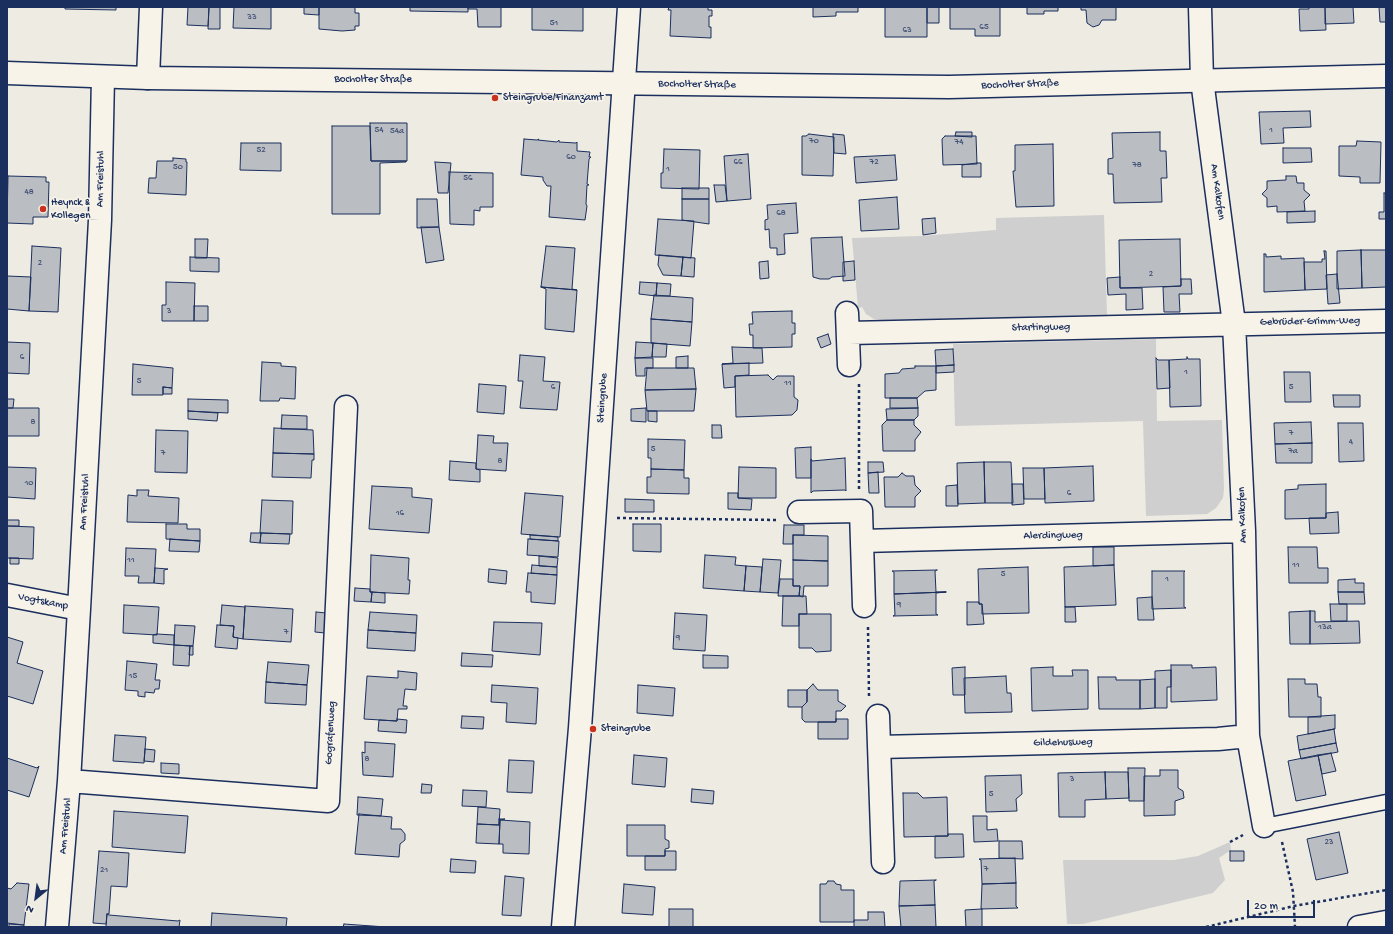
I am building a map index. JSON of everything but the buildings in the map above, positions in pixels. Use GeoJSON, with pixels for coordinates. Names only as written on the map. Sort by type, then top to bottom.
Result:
{"type":"FeatureCollection","features":[{"type":"Feature","properties":{"kind":"street"},"geometry":{"type":"LineString","coordinates":[[148,78],[150,7]]}},
{"type":"Feature","properties":{"kind":"street","name":"Steingrube"},"geometry":{"type":"LineString","coordinates":[[563,927],[580,728],[625,84],[629,7]]}},
{"type":"Feature","properties":{"kind":"street","name":"Am Kalkofen"},"geometry":{"type":"LineString","coordinates":[[1200,7],[1202,80],[1234,324],[1244,531],[1248,736],[1271,825]]}},
{"type":"Feature","properties":{"kind":"street","name":"Bocholter Straße"},"geometry":{"type":"LineString","coordinates":[[7,73],[148,78],[949,87],[1386,76]]}},
{"type":"Feature","properties":{"kind":"street","name":"Am Freistuhl"},"geometry":{"type":"LineString","coordinates":[[57,927],[69,781],[100,220],[103,77]]}},
{"type":"Feature","properties":{"kind":"street","name":"Gebrüder-Grimm-Weg"},"geometry":{"type":"LineString","coordinates":[[1234,324],[1386,321]]}},
{"type":"Feature","properties":{"kind":"street","name":"Startingweg"},"geometry":{"type":"LineString","coordinates":[[850,365],[848,323],[1234,324]]}},
{"type":"Feature","properties":{"kind":"street","name":"Gografenweg"},"geometry":{"type":"LineString","coordinates":[[69,781],[328,801],[346,407]]}},
{"type":"Feature","properties":{"kind":"street"},"geometry":{"type":"LineString","coordinates":[[799,512],[861,511],[864,606]]}},
{"type":"Feature","properties":{"kind":"street","name":"Alerdingweg"},"geometry":{"type":"LineString","coordinates":[[862,541],[1244,531]]}},
{"type":"Feature","properties":{"kind":"street","name":"Vogtskamp"},"geometry":{"type":"LineString","coordinates":[[7,595],[79,608]]}},
{"type":"Feature","properties":{"kind":"street"},"geometry":{"type":"LineString","coordinates":[[878,716],[883,862]]}},
{"type":"Feature","properties":{"kind":"street","name":"Gildehusweg"},"geometry":{"type":"LineString","coordinates":[[879,747],[1218,739],[1248,736]]}},
{"type":"Feature","properties":{"kind":"street"},"geometry":{"type":"LineString","coordinates":[[1359,927],[1386,922]]}},
{"type":"Feature","properties":{"kind":"lane"},"geometry":{"type":"LineString","coordinates":[[1271,825],[1386,802]]}},
{"type":"Feature","properties":{"kind":"path"},"geometry":{"type":"LineString","coordinates":[[850,365],[860,377],[861,511]]}},
{"type":"Feature","properties":{"kind":"path"},"geometry":{"type":"LineString","coordinates":[[595,517],[666,520],[784,520],[799,512]]}},
{"type":"Feature","properties":{"kind":"path"},"geometry":{"type":"LineString","coordinates":[[864,606],[869,617],[869,701],[878,716]]}},
{"type":"Feature","properties":{"kind":"path"},"geometry":{"type":"LineString","coordinates":[[1271,825],[1293,892],[1294,927]]}},
{"type":"Feature","properties":{"kind":"path"},"geometry":{"type":"LineString","coordinates":[[1206,927],[1294,906],[1386,890]]}},
{"type":"Feature","properties":{"kind":"shaded area"},"geometry":{"type":"Polygon","coordinates":[[[1104,215],[1107,315],[881,320],[874,319],[866,314],[862,307],[858,308],[852,238],[921,236],[996,230],[996,218],[1104,215]]]}},
{"type":"Feature","properties":{"kind":"shaded area"},"geometry":{"type":"Polygon","coordinates":[[[1156,339],[1157,421],[1222,420],[1223,498],[1216,508],[1207,514],[1146,516],[1143,421],[955,426],[953,344],[1156,339]]]}},
{"type":"Feature","properties":{"kind":"shaded area"},"geometry":{"type":"Polygon","coordinates":[[[1230,842],[1231,850],[1219,858],[1225,880],[1213,893],[1083,924],[1067,924],[1063,860],[1174,860],[1198,856],[1230,842]]]}},
{"type":"Feature","properties":{"kind":"place","name":"Steingrube/Finanzamt"},"geometry":{"type":"Point","coordinates":[495,98]}},
{"type":"Feature","properties":{"kind":"place","name":"Heynck & Kollegen"},"geometry":{"type":"Point","coordinates":[43,209]}},
{"type":"Feature","properties":{"kind":"place","name":"Steingrube"},"geometry":{"type":"Point","coordinates":[593,729]}}]}
